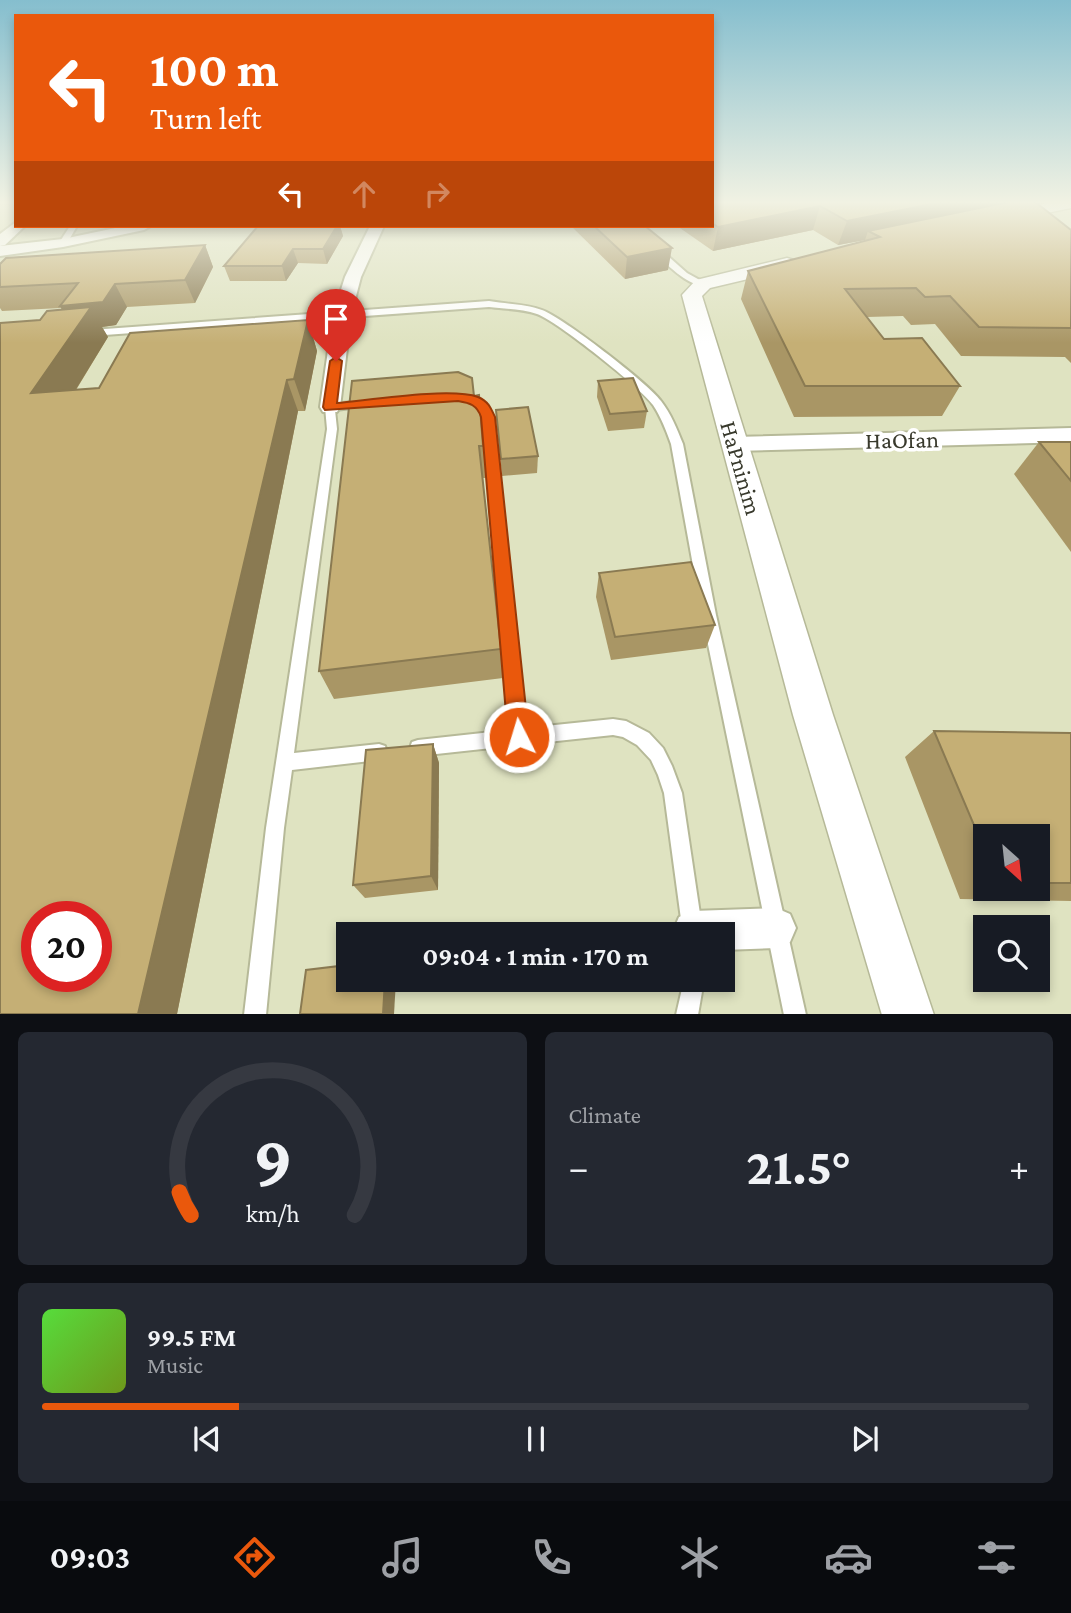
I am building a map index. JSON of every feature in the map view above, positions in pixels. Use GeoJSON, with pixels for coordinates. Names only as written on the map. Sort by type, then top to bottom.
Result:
{"type":"FeatureCollection","features":[{"type":"Feature","properties":{"kind":"street"},"geometry":{"type":"LineString","coordinates":[[0,251],[21,248]]}},
{"type":"Feature","properties":{"kind":"street"},"geometry":{"type":"LineString","coordinates":[[330,407],[342,315],[353,277],[366,248]]}},
{"type":"Feature","properties":{"kind":"street"},"geometry":{"type":"LineString","coordinates":[[703,284],[807,259]]}},
{"type":"Feature","properties":{"kind":"street","name":"HaPninim"},"geometry":{"type":"LineString","coordinates":[[703,284],[692,295],[813,715],[908,1014]]}},
{"type":"Feature","properties":{"kind":"street","name":"HaOfan"},"geometry":{"type":"LineString","coordinates":[[734,444],[1071,435]]}},
{"type":"Feature","properties":{"kind":"street"},"geometry":{"type":"LineString","coordinates":[[735,930],[776,928]]}},
{"type":"Feature","properties":{"kind":"lane"},"geometry":{"type":"LineString","coordinates":[[653,248],[684,275],[703,284]]}},
{"type":"Feature","properties":{"kind":"lane"},"geometry":{"type":"LineString","coordinates":[[85,334],[489,304],[540,312],[559,323],[629,376],[656,401],[677,444],[712,628],[795,1014]]}},
{"type":"Feature","properties":{"kind":"lane"},"geometry":{"type":"LineString","coordinates":[[458,397],[475,400],[484,407],[488,417],[519,737]]}},
{"type":"Feature","properties":{"kind":"lane"},"geometry":{"type":"LineString","coordinates":[[255,1014],[275,828],[332,429],[330,407],[381,402]]}},
{"type":"Feature","properties":{"kind":"lane"},"geometry":{"type":"LineString","coordinates":[[285,762],[613,727],[626,729],[643,739],[657,754],[673,793],[692,922]]}},
{"type":"Feature","properties":{"kind":"lane"},"geometry":{"type":"LineString","coordinates":[[687,1014],[692,992]]}},
{"type":"Feature","properties":{"kind":"building"},"geometry":{"type":"Polygon","coordinates":[[[154,248],[203,248],[185,280],[115,284],[103,302],[60,306],[78,283],[0,287],[0,264],[6,258],[154,248]]]}},
{"type":"Feature","properties":{"kind":"building"},"geometry":{"type":"Polygon","coordinates":[[[239,248],[323,248],[293,249],[282,266],[224,266],[239,248]]]}},
{"type":"Feature","properties":{"kind":"building"},"geometry":{"type":"Polygon","coordinates":[[[618,248],[670,248],[627,257],[618,248]]]}},
{"type":"Feature","properties":{"kind":"building"},"geometry":{"type":"Polygon","coordinates":[[[836,248],[1071,248],[1071,328],[979,327],[950,296],[925,297],[916,288],[845,289],[884,339],[922,338],[960,386],[805,386],[748,271],[836,248]]]}},
{"type":"Feature","properties":{"kind":"building"},"geometry":{"type":"Polygon","coordinates":[[[91,307],[31,393],[99,388],[130,333],[308,320],[294,379],[287,380],[138,1014],[0,1014],[0,323],[40,320],[47,311],[91,307]]]}},
{"type":"Feature","properties":{"kind":"building"},"geometry":{"type":"Polygon","coordinates":[[[458,372],[472,378],[474,396],[479,395],[483,446],[479,446],[501,649],[319,671],[352,381],[458,372]]]}},
{"type":"Feature","properties":{"kind":"building"},"geometry":{"type":"Polygon","coordinates":[[[633,378],[647,411],[610,414],[598,381],[633,378]]]}},
{"type":"Feature","properties":{"kind":"building"},"geometry":{"type":"Polygon","coordinates":[[[528,407],[538,456],[501,459],[496,410],[528,407]]]}},
{"type":"Feature","properties":{"kind":"building"},"geometry":{"type":"Polygon","coordinates":[[[1039,442],[1071,442],[1071,481],[1039,442]]]}},
{"type":"Feature","properties":{"kind":"building"},"geometry":{"type":"Polygon","coordinates":[[[691,562],[715,625],[615,637],[599,573],[691,562]]]}},
{"type":"Feature","properties":{"kind":"building"},"geometry":{"type":"Polygon","coordinates":[[[934,731],[1071,733],[1071,883],[1050,883],[1050,824],[974,824],[934,731]]]}},
{"type":"Feature","properties":{"kind":"building"},"geometry":{"type":"Polygon","coordinates":[[[433,744],[431,876],[353,885],[366,750],[433,744]]]}},
{"type":"Feature","properties":{"kind":"building"},"geometry":{"type":"Polygon","coordinates":[[[336,966],[336,992],[384,992],[383,1014],[300,1014],[306,970],[336,966]]]}},
{"type":"Feature","properties":{"kind":"route"},"geometry":{"type":"LineString","coordinates":[[336,361],[330,407],[458,397],[475,400],[484,407],[488,417],[519,737]]}}]}
